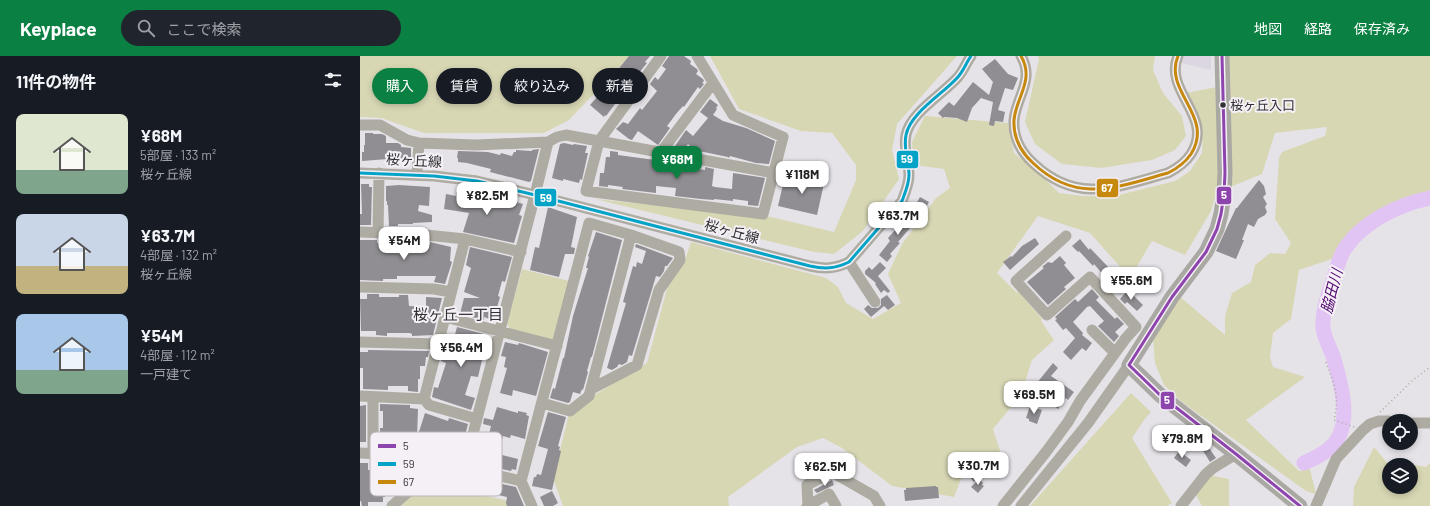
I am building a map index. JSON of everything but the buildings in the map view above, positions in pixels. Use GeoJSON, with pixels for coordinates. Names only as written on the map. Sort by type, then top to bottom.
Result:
{"type":"FeatureCollection","features":[{"type":"Feature","properties":{"kind":"main road"},"geometry":{"type":"LineString","coordinates":[[1222,56],[1225,172],[1224,194],[1217,229],[1206,252],[1172,297],[1129,365],[1178,410],[1236,454],[1300,506]]}},
{"type":"Feature","properties":{"kind":"main road"},"geometry":{"type":"LineString","coordinates":[[1153,388],[1146,374],[1145,358],[1155,323]]}},
{"type":"Feature","properties":{"kind":"street"},"geometry":{"type":"LineString","coordinates":[[661,56],[599,141],[586,191],[763,214],[783,137],[733,116],[697,56]]}},
{"type":"Feature","properties":{"kind":"street","name":"桜ヶ丘線"},"geometry":{"type":"LineString","coordinates":[[360,173],[417,175],[477,181],[810,266],[828,269],[839,267],[849,262],[902,201],[909,176],[905,144],[906,134],[910,124],[917,115],[957,78],[963,71],[971,56]]}},
{"type":"Feature","properties":{"kind":"street"},"geometry":{"type":"LineString","coordinates":[[1021,56],[1025,63],[1027,77],[1014,120],[1015,136],[1018,145],[1027,158],[1053,178],[1076,188],[1093,190],[1110,189],[1168,173],[1186,162],[1194,149],[1198,135],[1194,115],[1178,86],[1175,75],[1175,64],[1178,56]]}},
{"type":"Feature","properties":{"kind":"street"},"geometry":{"type":"LineString","coordinates":[[661,152],[713,83]]}},
{"type":"Feature","properties":{"kind":"street"},"geometry":{"type":"LineString","coordinates":[[360,125],[380,125],[407,140],[418,143],[476,145],[548,142],[557,137],[566,135],[774,173]]}},
{"type":"Feature","properties":{"kind":"street"},"geometry":{"type":"LineString","coordinates":[[474,432],[548,142]]}},
{"type":"Feature","properties":{"kind":"street"},"geometry":{"type":"LineString","coordinates":[[417,175],[418,143]]}},
{"type":"Feature","properties":{"kind":"street"},"geometry":{"type":"LineString","coordinates":[[378,233],[379,173]]}},
{"type":"Feature","properties":{"kind":"street"},"geometry":{"type":"LineString","coordinates":[[532,506],[521,481],[589,223],[631,235],[679,252],[680,260],[659,290],[637,365],[590,389]]}},
{"type":"Feature","properties":{"kind":"street"},"geometry":{"type":"LineString","coordinates":[[360,232],[423,234],[465,239],[521,252]]}},
{"type":"Feature","properties":{"kind":"street"},"geometry":{"type":"LineString","coordinates":[[542,403],[570,411],[589,396],[631,235]]}},
{"type":"Feature","properties":{"kind":"street"},"geometry":{"type":"LineString","coordinates":[[1003,506],[1046,452],[1068,422],[1080,401],[1126,338],[1136,327],[1090,278],[1047,315],[1016,281],[1066,236]]}},
{"type":"Feature","properties":{"kind":"street"},"geometry":{"type":"LineString","coordinates":[[424,398],[465,239]]}},
{"type":"Feature","properties":{"kind":"street"},"geometry":{"type":"LineString","coordinates":[[849,262],[875,302]]}},
{"type":"Feature","properties":{"kind":"street"},"geometry":{"type":"LineString","coordinates":[[360,287],[434,289],[451,292]]}},
{"type":"Feature","properties":{"kind":"street"},"geometry":{"type":"LineString","coordinates":[[445,317],[557,346]]}},
{"type":"Feature","properties":{"kind":"street"},"geometry":{"type":"LineString","coordinates":[[1092,330],[1115,353]]}},
{"type":"Feature","properties":{"kind":"street"},"geometry":{"type":"LineString","coordinates":[[360,342],[438,344]]}},
{"type":"Feature","properties":{"kind":"street"},"geometry":{"type":"LineString","coordinates":[[1021,506],[1088,423],[1129,365]]}},
{"type":"Feature","properties":{"kind":"street"},"geometry":{"type":"LineString","coordinates":[[360,396],[424,398]]}},
{"type":"Feature","properties":{"kind":"street"},"geometry":{"type":"LineString","coordinates":[[373,397],[373,432]]}},
{"type":"Feature","properties":{"kind":"street"},"geometry":{"type":"LineString","coordinates":[[424,398],[429,405],[477,419]]}},
{"type":"Feature","properties":{"kind":"street"},"geometry":{"type":"LineString","coordinates":[[1316,506],[1336,458],[1370,424],[1382,422]]}},
{"type":"Feature","properties":{"kind":"street"},"geometry":{"type":"LineString","coordinates":[[1418,423],[1430,423]]}},
{"type":"Feature","properties":{"kind":"street"},"geometry":{"type":"LineString","coordinates":[[360,453],[370,454]]}},
{"type":"Feature","properties":{"kind":"street"},"geometry":{"type":"LineString","coordinates":[[1182,506],[1206,474],[1236,454]]}},
{"type":"Feature","properties":{"kind":"street"},"geometry":{"type":"LineString","coordinates":[[836,506],[829,494],[807,506],[807,485],[832,472],[874,496],[880,506]]}},
{"type":"Feature","properties":{"kind":"street"},"geometry":{"type":"LineString","coordinates":[[502,476],[521,481]]}},
{"type":"Feature","properties":{"kind":"street"},"geometry":{"type":"LineString","coordinates":[[392,506],[403,496]]}},
{"type":"Feature","properties":{"kind":"path"},"geometry":{"type":"LineString","coordinates":[[1326,362],[1336,389],[1337,407],[1334,420],[1352,426]]}},
{"type":"Feature","properties":{"kind":"path"},"geometry":{"type":"LineString","coordinates":[[1370,424],[1383,408],[1413,380],[1430,367]]}},
{"type":"Feature","properties":{"kind":"shaded area"},"geometry":{"type":"Polygon","coordinates":[[[1183,56],[1211,56],[1211,70],[1181,63],[1183,56]]]}},
{"type":"Feature","properties":{"kind":"green space"},"geometry":{"type":"Polygon","coordinates":[[[360,56],[630,56],[619,68],[592,68],[592,96],[569,120],[544,133],[424,133],[381,118],[360,117],[360,56]]]}},
{"type":"Feature","properties":{"kind":"green space"},"geometry":{"type":"Polygon","coordinates":[[[710,56],[957,56],[897,124],[892,150],[899,179],[863,231],[834,254],[814,252],[595,199],[771,217],[834,232],[856,180],[856,165],[832,133],[801,131],[739,109],[710,56]]]}},
{"type":"Feature","properties":{"kind":"green space"},"geometry":{"type":"Polygon","coordinates":[[[1038,56],[1155,56],[1153,70],[1163,93],[1182,116],[1186,136],[1175,150],[1152,160],[1101,168],[1062,164],[1035,144],[1025,122],[1039,59],[1038,56]]]}},
{"type":"Feature","properties":{"kind":"green space"},"geometry":{"type":"Polygon","coordinates":[[[1229,56],[1430,56],[1430,193],[1404,200],[1362,222],[1335,258],[1299,270],[1291,319],[1273,333],[1270,357],[1273,367],[1305,377],[1246,420],[1299,471],[1310,469],[1316,494],[1306,491],[1182,402],[1164,385],[1155,363],[1153,338],[1179,296],[1225,335],[1225,316],[1232,293],[1251,282],[1255,265],[1270,253],[1285,254],[1291,243],[1275,219],[1279,158],[1282,152],[1325,136],[1327,127],[1275,133],[1262,174],[1230,187],[1229,56]]]}},
{"type":"Feature","properties":{"kind":"green space"},"geometry":{"type":"Polygon","coordinates":[[[1217,87],[1219,184],[1211,211],[1185,255],[1152,241],[1130,278],[1090,233],[1038,216],[997,273],[1017,293],[1018,291],[1042,319],[1041,321],[1054,340],[1032,360],[1021,395],[993,429],[1006,469],[967,464],[954,497],[892,486],[842,448],[823,438],[797,447],[728,497],[729,506],[563,506],[553,478],[570,410],[647,363],[668,285],[685,260],[691,242],[826,278],[838,287],[846,303],[873,319],[901,303],[888,274],[902,244],[936,198],[950,188],[944,169],[914,165],[912,142],[925,116],[1008,123],[1014,153],[1042,176],[1059,193],[1083,196],[1115,196],[1175,181],[1190,171],[1202,153],[1203,129],[1196,108],[1186,93],[1217,87]]]}},
{"type":"Feature","properties":{"kind":"green space"},"geometry":{"type":"Polygon","coordinates":[[[522,269],[569,281],[555,337],[549,341],[510,330],[507,323],[522,269]]]}},
{"type":"Feature","properties":{"kind":"green space"},"geometry":{"type":"Polygon","coordinates":[[[1131,393],[1151,412],[1132,438],[1172,503],[1167,506],[1030,506],[1131,393]]]}},
{"type":"Feature","properties":{"kind":"green space"},"geometry":{"type":"Polygon","coordinates":[[[1374,447],[1383,458],[1382,494],[1418,494],[1418,466],[1426,467],[1430,463],[1430,506],[1353,506],[1354,487],[1374,447]]]}},
{"type":"Feature","properties":{"kind":"green space"},"geometry":{"type":"Polygon","coordinates":[[[1209,475],[1229,479],[1229,506],[1202,506],[1195,493],[1209,475]]]}},
{"type":"Feature","properties":{"kind":"green space"},"geometry":{"type":"Polygon","coordinates":[[[407,496],[486,496],[505,500],[510,506],[397,506],[407,496]]]}},
{"type":"Feature","properties":{"kind":"waterway","name":"脇田川"},"geometry":{"type":"LineString","coordinates":[[1304,463],[1320,455],[1331,447],[1340,435],[1343,424],[1343,401],[1339,377],[1323,328],[1324,310],[1327,297],[1342,253],[1361,231],[1382,216],[1406,205],[1430,198]]}},
{"type":"Feature","properties":{"kind":"transit line","name":"59"},"geometry":{"type":"LineString","coordinates":[[360,173],[434,176],[477,181],[810,266],[820,268],[834,267],[849,262],[902,201],[909,178],[905,145],[909,127],[920,111],[958,77],[971,56]]}},
{"type":"Feature","properties":{"kind":"transit line","name":"67"},"geometry":{"type":"LineString","coordinates":[[1021,56],[1025,65],[1026,73],[1024,88],[1015,112],[1014,120],[1016,139],[1021,149],[1033,163],[1049,176],[1065,184],[1082,188],[1098,189],[1132,183],[1168,173],[1181,165],[1191,154],[1197,140],[1197,128],[1177,81],[1175,69],[1178,56]]}},
{"type":"Feature","properties":{"kind":"transit line","name":"5"},"geometry":{"type":"LineString","coordinates":[[1222,56],[1225,173],[1224,194],[1217,229],[1206,252],[1172,297],[1129,365],[1160,395],[1300,506]]}},
{"type":"Feature","properties":{"kind":"place","name":"桜ヶ丘入口"},"geometry":{"type":"Point","coordinates":[1223,105]}},
{"type":"Feature","properties":{"kind":"district","name":"桜ヶ丘一丁目"},"geometry":{"type":"Point","coordinates":[458,314]}}]}
